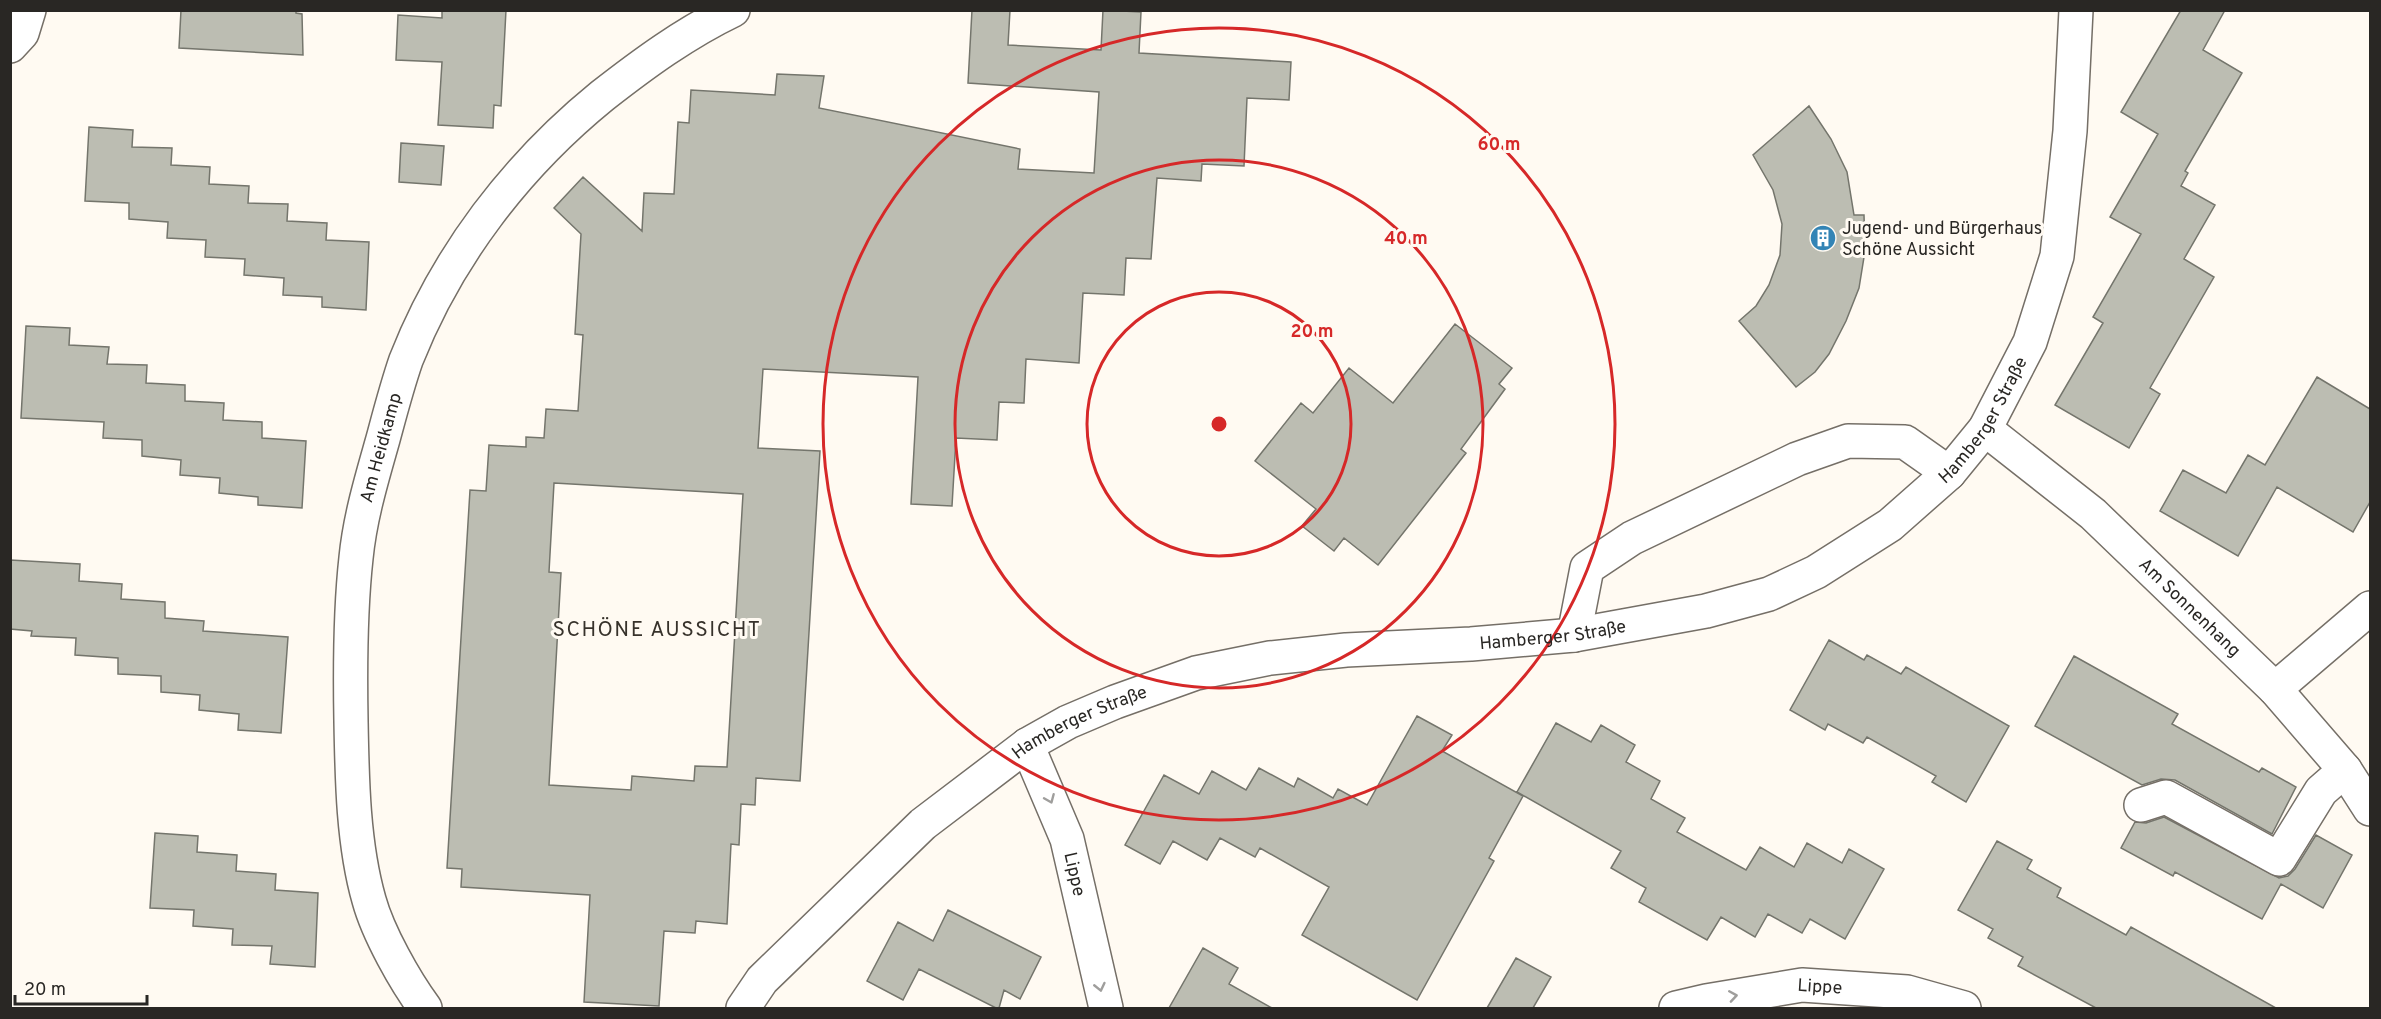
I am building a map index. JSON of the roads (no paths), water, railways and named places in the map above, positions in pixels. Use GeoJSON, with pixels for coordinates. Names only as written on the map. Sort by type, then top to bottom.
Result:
{"type":"FeatureCollection","features":[{"type":"Feature","properties":{"kind":"street"},"geometry":{"type":"LineString","coordinates":[[10,46],[22,33],[29,10]]}},
{"type":"Feature","properties":{"kind":"street","name":"Am Heidkamp"},"geometry":{"type":"LineString","coordinates":[[425,1008],[405,981],[369,902],[352,796],[350,665],[356,556],[369,489],[397,389],[406,361],[447,275],[501,195],[539,153],[581,114],[649,59],[734,10]]}},
{"type":"Feature","properties":{"kind":"street","name":"Hamberger Straße"},"geometry":{"type":"LineString","coordinates":[[743,1008],[762,980],[923,824],[1027,745],[1068,722],[1115,702],[1196,673],[1270,658],[1346,650],[1471,644],[1574,635],[1655,622],[1769,594],[1816,572],[1890,525],[1949,474],[1985,429],[2030,342],[2057,256],[2070,131],[2076,10]]}},
{"type":"Feature","properties":{"kind":"street","name":"Am Sonnenhang"},"geometry":{"type":"LineString","coordinates":[[1985,429],[2093,514],[2274,689],[2345,770],[2370,809]]}},
{"type":"Feature","properties":{"kind":"street"},"geometry":{"type":"LineString","coordinates":[[1574,635],[1587,568],[1632,538],[1797,459],[1848,441],[1905,442],[1949,474]]}},
{"type":"Feature","properties":{"kind":"street"},"geometry":{"type":"LineString","coordinates":[[2274,689],[2370,608]]}},
{"type":"Feature","properties":{"kind":"street","name":"Lippe"},"geometry":{"type":"LineString","coordinates":[[1027,745],[1067,839],[1106,1008]]}},
{"type":"Feature","properties":{"kind":"street"},"geometry":{"type":"LineString","coordinates":[[2141,805],[2166,797],[2279,860],[2321,791],[2345,770]]}},
{"type":"Feature","properties":{"kind":"street","name":"Lippe"},"geometry":{"type":"LineString","coordinates":[[1676,1008],[1802,985],[1907,992],[1964,1008]]}},
{"type":"Feature","properties":{"kind":"place","name":"Jugend- und Bürgerhaus Schöne Aussicht"},"geometry":{"type":"Point","coordinates":[1823,238]}},
{"type":"Feature","properties":{"kind":"district","name":"SCHÖNE AUSSICHT"},"geometry":{"type":"Point","coordinates":[657,629]}}]}
